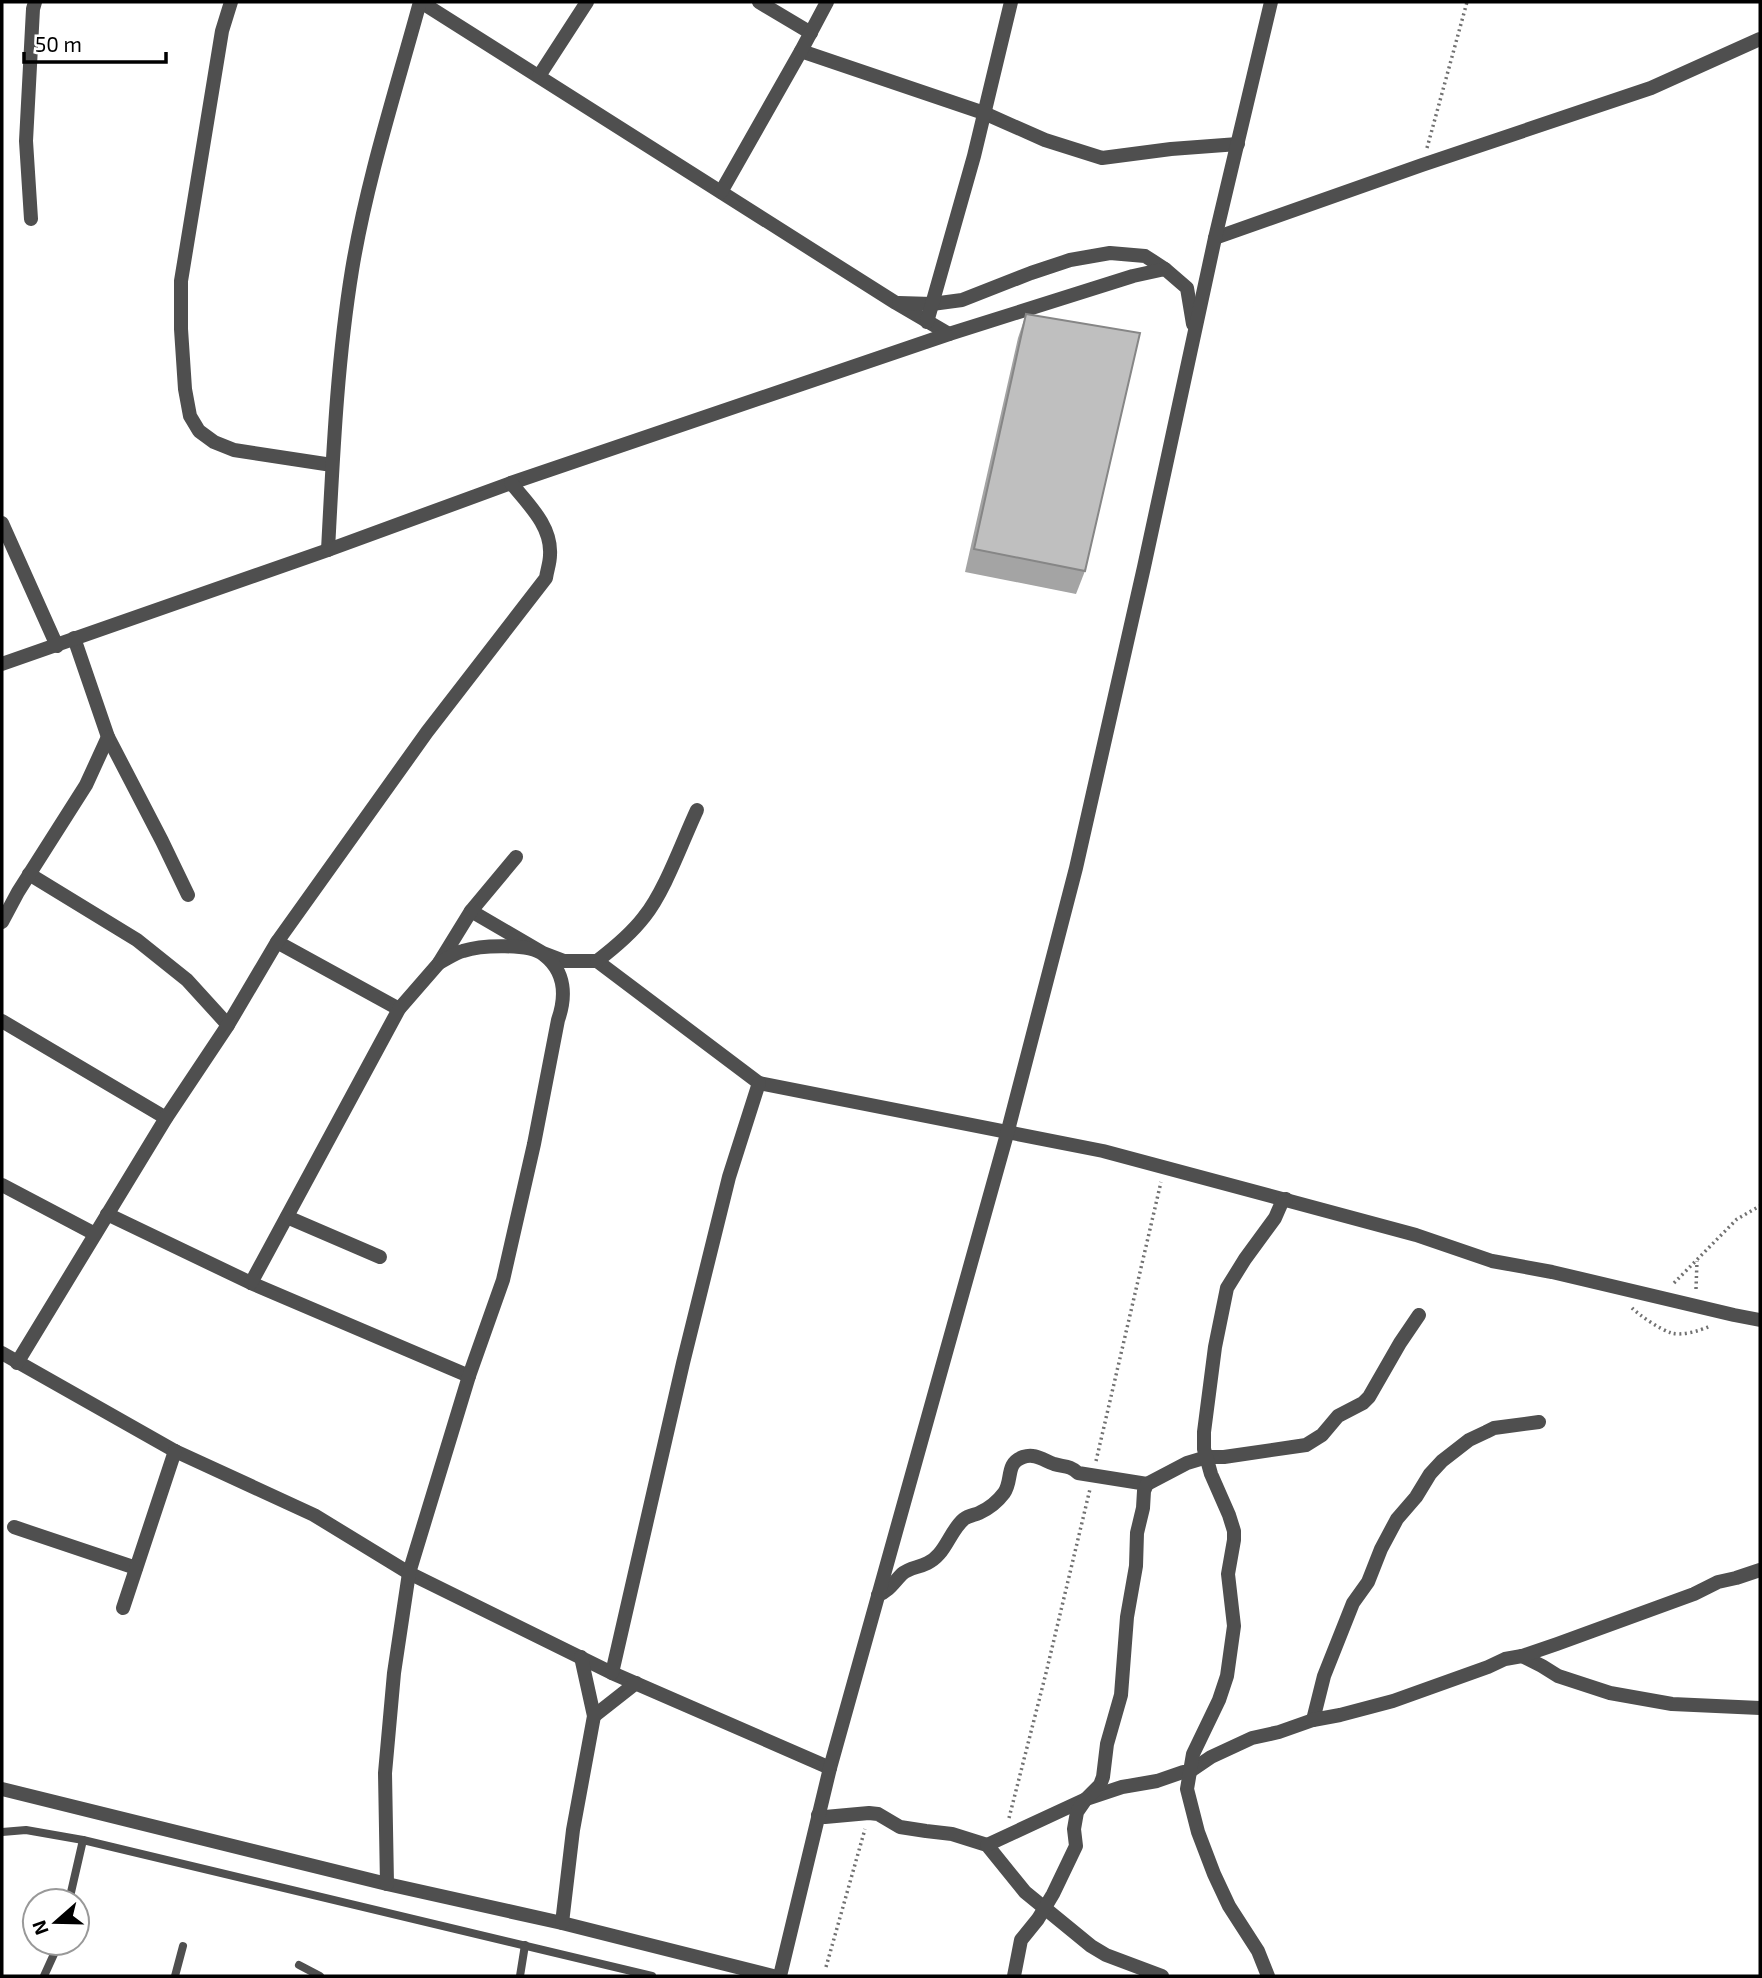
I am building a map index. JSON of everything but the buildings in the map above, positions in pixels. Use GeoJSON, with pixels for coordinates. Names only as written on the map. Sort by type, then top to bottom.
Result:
{"type":"FeatureCollection","features":[{"type":"Feature","properties":{"kind":"street"},"geometry":{"type":"LineString","coordinates":[[31,219],[26,141],[35,2]]}},
{"type":"Feature","properties":{"kind":"street"},"geometry":{"type":"LineString","coordinates":[[231,2],[217,58],[181,281],[185,389],[190,416],[199,431],[214,442],[234,450],[332,465]]}},
{"type":"Feature","properties":{"kind":"street"},"geometry":{"type":"LineString","coordinates":[[328,550],[340,358],[352,269],[371,178],[421,2],[949,334]]}},
{"type":"Feature","properties":{"kind":"street"},"geometry":{"type":"LineString","coordinates":[[539,76],[587,2]]}},
{"type":"Feature","properties":{"kind":"street"},"geometry":{"type":"LineString","coordinates":[[759,2],[811,33]]}},
{"type":"Feature","properties":{"kind":"street"},"geometry":{"type":"LineString","coordinates":[[721,192],[827,2]]}},
{"type":"Feature","properties":{"kind":"street"},"geometry":{"type":"LineString","coordinates":[[927,322],[974,156],[1011,2]]}},
{"type":"Feature","properties":{"kind":"street"},"geometry":{"type":"LineString","coordinates":[[780,1976],[830,1768],[1007,1134],[1076,868],[1215,238],[1271,2]]}},
{"type":"Feature","properties":{"kind":"street"},"geometry":{"type":"LineString","coordinates":[[1215,238],[1651,88],[1760,39]]}},
{"type":"Feature","properties":{"kind":"street"},"geometry":{"type":"LineString","coordinates":[[802,51],[984,113],[1045,140],[1102,158],[1238,144]]}},
{"type":"Feature","properties":{"kind":"street"},"geometry":{"type":"LineString","coordinates":[[897,303],[932,304],[962,300],[1057,264],[1110,253],[1145,256],[1187,288],[1195,332]]}},
{"type":"Feature","properties":{"kind":"street"},"geometry":{"type":"LineString","coordinates":[[2,664],[511,483],[949,334],[1121,280],[1165,269]]}},
{"type":"Feature","properties":{"kind":"street"},"geometry":{"type":"LineString","coordinates":[[17,1363],[94,1234],[228,1025],[277,942],[427,732],[546,578],[550,555],[548,534],[538,516],[511,483]]}},
{"type":"Feature","properties":{"kind":"street"},"geometry":{"type":"LineString","coordinates":[[2,523],[57,646]]}},
{"type":"Feature","properties":{"kind":"street"},"geometry":{"type":"LineString","coordinates":[[74,638],[108,737],[188,895]]}},
{"type":"Feature","properties":{"kind":"street"},"geometry":{"type":"LineString","coordinates":[[2,922],[86,785],[108,737]]}},
{"type":"Feature","properties":{"kind":"street"},"geometry":{"type":"LineString","coordinates":[[597,961],[621,942],[654,903],[697,810]]}},
{"type":"Feature","properties":{"kind":"street"},"geometry":{"type":"LineString","coordinates":[[251,1283],[399,1009],[439,963],[471,911],[516,857]]}},
{"type":"Feature","properties":{"kind":"street"},"geometry":{"type":"LineString","coordinates":[[29,874],[137,940],[187,980],[228,1025]]}},
{"type":"Feature","properties":{"kind":"street"},"geometry":{"type":"LineString","coordinates":[[387,1884],[385,1773],[394,1673],[409,1573],[469,1376],[503,1280],[564,1002],[563,984],[556,968],[543,953],[471,911]]}},
{"type":"Feature","properties":{"kind":"street"},"geometry":{"type":"LineString","coordinates":[[277,942],[399,1009]]}},
{"type":"Feature","properties":{"kind":"street"},"geometry":{"type":"LineString","coordinates":[[439,963],[463,951],[489,945],[515,947],[564,961],[597,961],[759,1083],[1103,1152],[1416,1235],[1492,1261],[1552,1272],[1760,1320]]}},
{"type":"Feature","properties":{"kind":"street"},"geometry":{"type":"LineString","coordinates":[[2,1021],[166,1118]]}},
{"type":"Feature","properties":{"kind":"street"},"geometry":{"type":"LineString","coordinates":[[612,1673],[729,1177],[759,1083]]}},
{"type":"Feature","properties":{"kind":"street"},"geometry":{"type":"LineString","coordinates":[[2,1185],[94,1234]]}},
{"type":"Feature","properties":{"kind":"street"},"geometry":{"type":"LineString","coordinates":[[1268,1976],[1258,1951],[1229,1906],[1207,1858],[1188,1789],[1189,1772],[1196,1746],[1222,1692],[1234,1626],[1228,1574],[1234,1531],[1204,1449],[1214,1356],[1227,1288],[1286,1199]]}},
{"type":"Feature","properties":{"kind":"street"},"geometry":{"type":"LineString","coordinates":[[107,1214],[251,1283],[469,1376]]}},
{"type":"Feature","properties":{"kind":"street"},"geometry":{"type":"LineString","coordinates":[[287,1217],[380,1257]]}},
{"type":"Feature","properties":{"kind":"street"},"geometry":{"type":"LineString","coordinates":[[878,1595],[892,1587],[903,1573],[930,1563],[964,1520],[981,1512],[1002,1496],[1007,1488],[1009,1471],[1022,1457],[1039,1457],[1055,1465],[1072,1467],[1078,1472],[1147,1484],[1187,1463],[1207,1457],[1306,1445],[1322,1435],[1338,1416],[1369,1397],[1399,1343],[1419,1315]]}},
{"type":"Feature","properties":{"kind":"street"},"geometry":{"type":"LineString","coordinates":[[2,1353],[175,1451],[314,1515],[409,1573],[612,1673],[830,1768]]}},
{"type":"Feature","properties":{"kind":"street"},"geometry":{"type":"LineString","coordinates":[[1313,1720],[1324,1676],[1353,1603],[1367,1582],[1397,1518],[1416,1497],[1430,1474],[1469,1440],[1494,1428],[1539,1422]]}},
{"type":"Feature","properties":{"kind":"street"},"geometry":{"type":"LineString","coordinates":[[123,1608],[175,1451]]}},
{"type":"Feature","properties":{"kind":"street"},"geometry":{"type":"LineString","coordinates":[[1014,1976],[1021,1940],[1038,1919],[1076,1846],[1074,1829],[1077,1812],[1100,1785],[1103,1777],[1107,1744],[1121,1695],[1127,1617],[1136,1566],[1137,1533],[1147,1484]]}},
{"type":"Feature","properties":{"kind":"street"},"geometry":{"type":"LineString","coordinates":[[14,1527],[136,1568]]}},
{"type":"Feature","properties":{"kind":"street"},"geometry":{"type":"LineString","coordinates":[[987,1845],[1086,1799],[1122,1787],[1189,1772],[1243,1741],[1313,1720],[1376,1706],[1694,1594],[1718,1582],[1760,1570]]}},
{"type":"Feature","properties":{"kind":"street"},"geometry":{"type":"LineString","coordinates":[[1522,1656],[1558,1676],[1610,1693],[1672,1704],[1760,1708]]}},
{"type":"Feature","properties":{"kind":"street"},"geometry":{"type":"LineString","coordinates":[[562,1923],[573,1830],[594,1716],[581,1657]]}},
{"type":"Feature","properties":{"kind":"street"},"geometry":{"type":"LineString","coordinates":[[594,1716],[636,1683]]}},
{"type":"Feature","properties":{"kind":"street"},"geometry":{"type":"LineString","coordinates":[[2,1789],[773,1976]]}},
{"type":"Feature","properties":{"kind":"street"},"geometry":{"type":"LineString","coordinates":[[818,1815],[825,1817],[878,1814],[909,1829],[952,1833],[987,1845],[1025,1892],[1091,1946],[1106,1955],[1161,1976]]}},
{"type":"Feature","properties":{"kind":"lane"},"geometry":{"type":"LineString","coordinates":[[2,1832],[26,1830],[83,1840],[652,1976]]}},
{"type":"Feature","properties":{"kind":"lane"},"geometry":{"type":"LineString","coordinates":[[72,1887],[83,1840]]}},
{"type":"Feature","properties":{"kind":"lane"},"geometry":{"type":"LineString","coordinates":[[520,1976],[525,1945]]}},
{"type":"Feature","properties":{"kind":"lane"},"geometry":{"type":"LineString","coordinates":[[175,1976],[184,1946]]}},
{"type":"Feature","properties":{"kind":"lane"},"geometry":{"type":"LineString","coordinates":[[44,1976],[53,1957]]}},
{"type":"Feature","properties":{"kind":"lane"},"geometry":{"type":"LineString","coordinates":[[299,1965],[320,1976]]}},
{"type":"Feature","properties":{"kind":"path"},"geometry":{"type":"LineString","coordinates":[[1422,165],[1467,2]]}},
{"type":"Feature","properties":{"kind":"path"},"geometry":{"type":"LineString","coordinates":[[1096,1460],[1165,1167]]}},
{"type":"Feature","properties":{"kind":"path"},"geometry":{"type":"LineString","coordinates":[[1660,1297],[1737,1219],[1760,1206]]}},
{"type":"Feature","properties":{"kind":"path"},"geometry":{"type":"LineString","coordinates":[[1696,1306],[1697,1259]]}},
{"type":"Feature","properties":{"kind":"path"},"geometry":{"type":"LineString","coordinates":[[1004,1837],[1090,1487]]}},
{"type":"Feature","properties":{"kind":"path"},"geometry":{"type":"LineString","coordinates":[[826,1967],[869,1813]]}}]}
